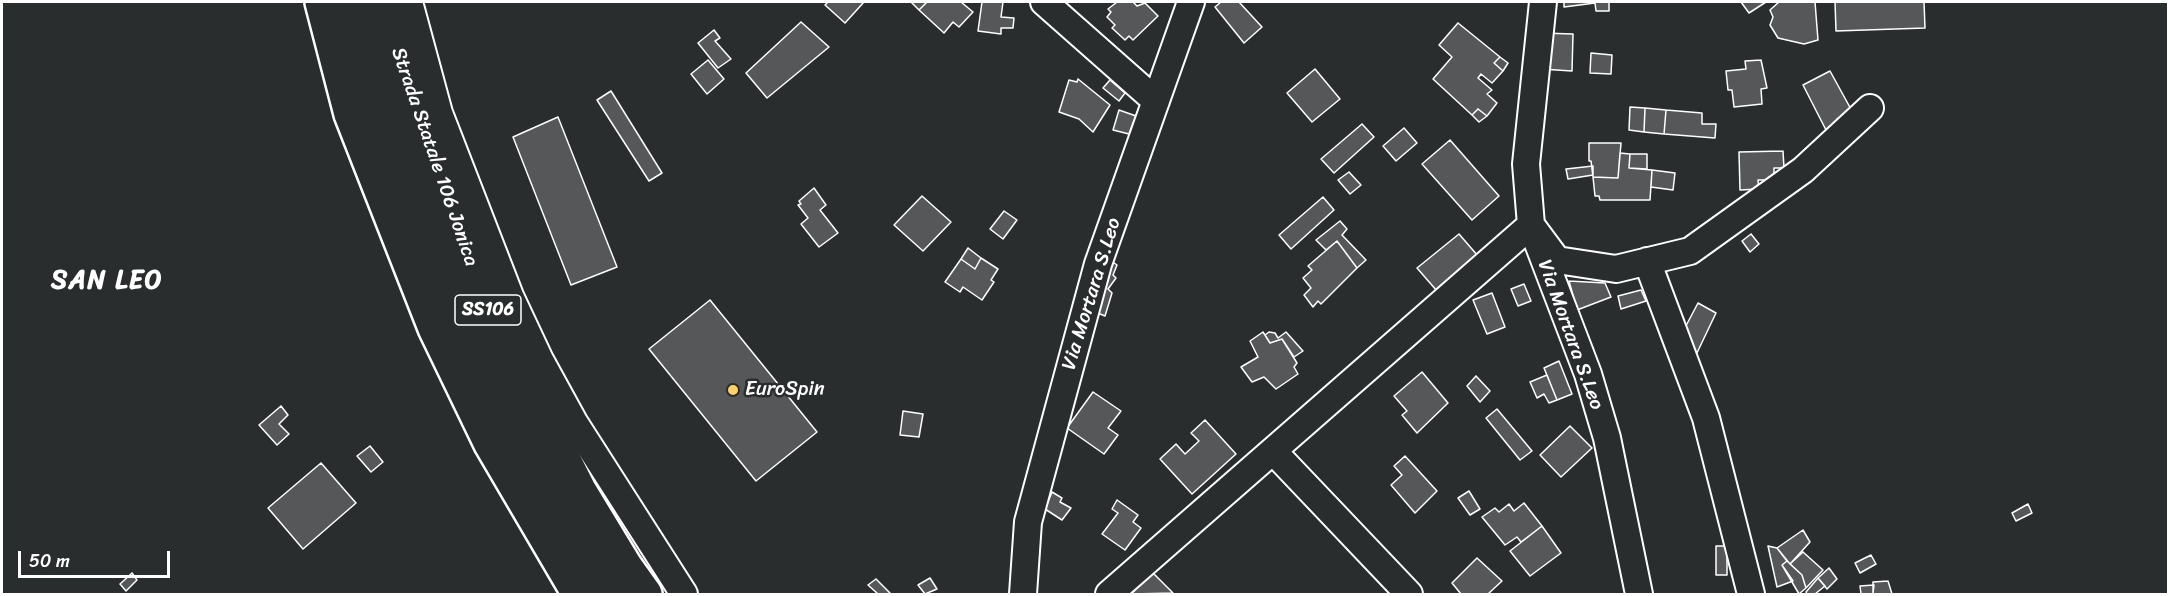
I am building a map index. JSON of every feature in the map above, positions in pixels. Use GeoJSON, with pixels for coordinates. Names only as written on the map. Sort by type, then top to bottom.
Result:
{"type":"FeatureCollection","features":[{"type":"Feature","properties":{"kind":"highway"},"geometry":{"type":"LineString","coordinates":[[322,2],[351,114],[435,328],[491,444],[579,594]]}},
{"type":"Feature","properties":{"kind":"highway","name":"Strada Statale 106 Jonica"},"geometry":{"type":"LineString","coordinates":[[352,2],[382,108],[429,243],[458,314],[554,501],[618,580],[645,594]]}},
{"type":"Feature","properties":{"kind":"highway","name":"Strada Statale 106 Jonica"},"geometry":{"type":"LineString","coordinates":[[384,2],[412,100],[455,231],[484,303],[579,490],[618,580]]}},
{"type":"Feature","properties":{"kind":"highway"},"geometry":{"type":"LineString","coordinates":[[618,580],[653,594]]}},
{"type":"Feature","properties":{"kind":"street"},"geometry":{"type":"LineString","coordinates":[[409,2],[439,113],[510,296],[574,422],[684,594]]}},
{"type":"Feature","properties":{"kind":"street"},"geometry":{"type":"LineString","coordinates":[[1044,2],[1156,101]]}},
{"type":"Feature","properties":{"kind":"street","name":"Via Mortara S.Leo"},"geometry":{"type":"LineString","coordinates":[[1023,594],[1028,522],[1098,264],[1191,2]]}},
{"type":"Feature","properties":{"kind":"street","name":"Via Mortara S.Leo"},"geometry":{"type":"LineString","coordinates":[[1542,2],[1526,164],[1531,225],[1588,374],[1607,438],[1639,594]]}},
{"type":"Feature","properties":{"kind":"street"},"geometry":{"type":"LineString","coordinates":[[1109,594],[1531,225],[1557,260],[1616,269],[1690,251],[1803,170],[1870,108]]}},
{"type":"Feature","properties":{"kind":"street"},"geometry":{"type":"LineString","coordinates":[[1647,261],[1706,418],[1751,594]]}},
{"type":"Feature","properties":{"kind":"street"},"geometry":{"type":"LineString","coordinates":[[1273,451],[1409,594]]}},
{"type":"Feature","properties":{"kind":"building"},"geometry":{"type":"Polygon","coordinates":[[[828,2],[864,2],[845,23],[825,5],[828,2]]]}},
{"type":"Feature","properties":{"kind":"building"},"geometry":{"type":"Polygon","coordinates":[[[911,2],[927,2],[919,10],[911,2]]]}},
{"type":"Feature","properties":{"kind":"building"},"geometry":{"type":"Polygon","coordinates":[[[927,2],[961,2],[973,12],[959,27],[953,22],[944,33],[919,10],[927,2]]]}},
{"type":"Feature","properties":{"kind":"building"},"geometry":{"type":"Polygon","coordinates":[[[982,2],[1003,2],[1001,17],[1014,18],[1013,28],[1001,28],[1001,34],[978,31],[982,2]]]}},
{"type":"Feature","properties":{"kind":"building"},"geometry":{"type":"Polygon","coordinates":[[[1117,2],[1133,2],[1137,6],[1145,3],[1158,16],[1133,40],[1129,36],[1125,40],[1112,28],[1115,25],[1107,17],[1111,12],[1108,9],[1117,2]]]}},
{"type":"Feature","properties":{"kind":"building"},"geometry":{"type":"Polygon","coordinates":[[[1221,2],[1239,2],[1262,27],[1244,43],[1215,7],[1221,2]]]}},
{"type":"Feature","properties":{"kind":"building"},"geometry":{"type":"Polygon","coordinates":[[[1564,2],[1609,2],[1609,11],[1596,11],[1595,3],[1564,7],[1564,2]]]}},
{"type":"Feature","properties":{"kind":"building"},"geometry":{"type":"Polygon","coordinates":[[[1741,2],[1766,2],[1749,13],[1741,2]]]}},
{"type":"Feature","properties":{"kind":"building"},"geometry":{"type":"Polygon","coordinates":[[[1779,2],[1815,2],[1818,40],[1804,44],[1778,38],[1770,25],[1773,17],[1770,10],[1779,2]]]}},
{"type":"Feature","properties":{"kind":"building"},"geometry":{"type":"Polygon","coordinates":[[[1835,2],[1924,2],[1925,28],[1836,31],[1835,2]]]}},
{"type":"Feature","properties":{"kind":"building"},"geometry":{"type":"Polygon","coordinates":[[[801,22],[829,47],[767,98],[746,73],[801,22]]]}},
{"type":"Feature","properties":{"kind":"building"},"geometry":{"type":"Polygon","coordinates":[[[1458,23],[1500,57],[1494,63],[1503,71],[1492,83],[1481,74],[1478,78],[1492,90],[1487,94],[1497,103],[1487,116],[1478,109],[1472,115],[1433,79],[1452,57],[1439,45],[1458,23]]]}},
{"type":"Feature","properties":{"kind":"building"},"geometry":{"type":"Polygon","coordinates":[[[714,30],[720,38],[715,41],[731,59],[718,68],[698,43],[714,30]]]}},
{"type":"Feature","properties":{"kind":"building"},"geometry":{"type":"Polygon","coordinates":[[[1542,33],[1573,34],[1572,71],[1541,69],[1542,33]]]}},
{"type":"Feature","properties":{"kind":"building"},"geometry":{"type":"Polygon","coordinates":[[[1591,53],[1612,55],[1611,74],[1590,73],[1591,53]]]}},
{"type":"Feature","properties":{"kind":"building"},"geometry":{"type":"Polygon","coordinates":[[[1500,57],[1508,63],[1503,71],[1494,63],[1500,57]]]}},
{"type":"Feature","properties":{"kind":"building"},"geometry":{"type":"Polygon","coordinates":[[[708,60],[724,79],[707,94],[691,74],[708,60]]]}},
{"type":"Feature","properties":{"kind":"building"},"geometry":{"type":"Polygon","coordinates":[[[1761,60],[1767,88],[1761,89],[1762,104],[1734,107],[1732,90],[1728,90],[1726,71],[1746,69],[1745,61],[1761,60]]]}},
{"type":"Feature","properties":{"kind":"building"},"geometry":{"type":"Polygon","coordinates":[[[1315,69],[1340,99],[1312,122],[1287,93],[1315,69]]]}},
{"type":"Feature","properties":{"kind":"building"},"geometry":{"type":"Polygon","coordinates":[[[1830,71],[1852,111],[1837,119],[1839,124],[1826,130],[1803,85],[1830,71]]]}},
{"type":"Feature","properties":{"kind":"building"},"geometry":{"type":"Polygon","coordinates":[[[1078,79],[1110,105],[1093,132],[1079,119],[1059,112],[1069,80],[1077,82],[1078,79]]]}},
{"type":"Feature","properties":{"kind":"building"},"geometry":{"type":"Polygon","coordinates":[[[1110,80],[1125,93],[1119,101],[1103,88],[1110,80]]]}},
{"type":"Feature","properties":{"kind":"building"},"geometry":{"type":"Polygon","coordinates":[[[611,91],[662,173],[649,181],[597,100],[611,91]]]}},
{"type":"Feature","properties":{"kind":"building"},"geometry":{"type":"Polygon","coordinates":[[[1630,107],[1645,108],[1644,132],[1629,130],[1630,107]]]}},
{"type":"Feature","properties":{"kind":"building"},"geometry":{"type":"Polygon","coordinates":[[[1645,108],[1666,110],[1664,134],[1644,132],[1645,108]]]}},
{"type":"Feature","properties":{"kind":"building"},"geometry":{"type":"Polygon","coordinates":[[[1478,109],[1487,116],[1479,122],[1472,115],[1478,109]]]}},
{"type":"Feature","properties":{"kind":"building"},"geometry":{"type":"Polygon","coordinates":[[[1119,110],[1136,116],[1129,134],[1113,130],[1119,110]]]}},
{"type":"Feature","properties":{"kind":"building"},"geometry":{"type":"Polygon","coordinates":[[[1666,110],[1702,113],[1702,124],[1716,124],[1715,138],[1664,134],[1666,110]]]}},
{"type":"Feature","properties":{"kind":"building"},"geometry":{"type":"Polygon","coordinates":[[[558,117],[617,267],[571,285],[513,137],[558,117]]]}},
{"type":"Feature","properties":{"kind":"building"},"geometry":{"type":"Polygon","coordinates":[[[1362,124],[1374,137],[1334,173],[1321,159],[1362,124]]]}},
{"type":"Feature","properties":{"kind":"building"},"geometry":{"type":"Polygon","coordinates":[[[1404,128],[1417,143],[1396,161],[1383,146],[1404,128]]]}},
{"type":"Feature","properties":{"kind":"building"},"geometry":{"type":"Polygon","coordinates":[[[1450,140],[1499,196],[1472,220],[1422,164],[1450,140]]]}},
{"type":"Feature","properties":{"kind":"building"},"geometry":{"type":"Polygon","coordinates":[[[1589,143],[1621,143],[1618,178],[1593,177],[1591,161],[1589,161],[1589,143]]]}},
{"type":"Feature","properties":{"kind":"building"},"geometry":{"type":"Polygon","coordinates":[[[1783,151],[1784,168],[1774,168],[1774,180],[1758,180],[1759,189],[1740,190],[1739,152],[1783,151]]]}},
{"type":"Feature","properties":{"kind":"building"},"geometry":{"type":"Polygon","coordinates":[[[1620,153],[1630,154],[1629,168],[1652,170],[1650,200],[1600,200],[1599,196],[1595,196],[1593,177],[1618,178],[1620,153]]]}},
{"type":"Feature","properties":{"kind":"building"},"geometry":{"type":"Polygon","coordinates":[[[1630,154],[1647,154],[1647,169],[1629,168],[1630,154]]]}},
{"type":"Feature","properties":{"kind":"building"},"geometry":{"type":"Polygon","coordinates":[[[1593,166],[1593,175],[1568,179],[1566,169],[1593,166]]]}},
{"type":"Feature","properties":{"kind":"building"},"geometry":{"type":"Polygon","coordinates":[[[1652,170],[1675,173],[1673,190],[1651,187],[1652,170]]]}},
{"type":"Feature","properties":{"kind":"building"},"geometry":{"type":"Polygon","coordinates":[[[1349,172],[1361,185],[1350,194],[1338,180],[1349,172]]]}},
{"type":"Feature","properties":{"kind":"building"},"geometry":{"type":"Polygon","coordinates":[[[814,188],[826,205],[820,210],[838,233],[819,247],[801,224],[808,218],[798,205],[801,204],[799,201],[814,188]]]}},
{"type":"Feature","properties":{"kind":"building"},"geometry":{"type":"Polygon","coordinates":[[[922,196],[951,222],[923,251],[894,225],[922,196]]]}},
{"type":"Feature","properties":{"kind":"building"},"geometry":{"type":"Polygon","coordinates":[[[1323,197],[1334,210],[1291,249],[1279,235],[1323,197]]]}},
{"type":"Feature","properties":{"kind":"building"},"geometry":{"type":"Polygon","coordinates":[[[1004,211],[1017,220],[1003,239],[990,229],[1004,211]]]}},
{"type":"Feature","properties":{"kind":"building"},"geometry":{"type":"Polygon","coordinates":[[[1340,221],[1347,229],[1342,235],[1366,260],[1357,268],[1337,241],[1326,250],[1316,240],[1340,221]]]}},
{"type":"Feature","properties":{"kind":"building"},"geometry":{"type":"Polygon","coordinates":[[[1459,234],[1478,256],[1437,291],[1417,268],[1459,234]]]}},
{"type":"Feature","properties":{"kind":"building"},"geometry":{"type":"Polygon","coordinates":[[[1751,234],[1759,244],[1750,252],[1742,241],[1751,234]]]}},
{"type":"Feature","properties":{"kind":"building"},"geometry":{"type":"Polygon","coordinates":[[[1337,241],[1357,268],[1321,304],[1318,301],[1313,307],[1304,295],[1311,288],[1303,278],[1312,270],[1308,266],[1337,241]]]}},
{"type":"Feature","properties":{"kind":"building"},"geometry":{"type":"Polygon","coordinates":[[[968,248],[981,258],[975,269],[961,259],[968,248]]]}},
{"type":"Feature","properties":{"kind":"building"},"geometry":{"type":"Polygon","coordinates":[[[1106,257],[1117,265],[1113,275],[1116,278],[1108,289],[1112,293],[1105,316],[1088,309],[1106,257]]]}},
{"type":"Feature","properties":{"kind":"building"},"geometry":{"type":"Polygon","coordinates":[[[981,258],[998,269],[991,280],[994,282],[982,300],[963,287],[960,292],[945,282],[961,259],[975,269],[981,258]]]}},
{"type":"Feature","properties":{"kind":"building"},"geometry":{"type":"Polygon","coordinates":[[[1569,281],[1605,283],[1611,297],[1577,310],[1569,281]]]}},
{"type":"Feature","properties":{"kind":"building"},"geometry":{"type":"Polygon","coordinates":[[[1524,284],[1531,301],[1518,306],[1511,289],[1524,284]]]}},
{"type":"Feature","properties":{"kind":"building"},"geometry":{"type":"Polygon","coordinates":[[[1641,290],[1646,301],[1621,309],[1618,296],[1641,290]]]}},
{"type":"Feature","properties":{"kind":"building"},"geometry":{"type":"Polygon","coordinates":[[[1492,293],[1505,327],[1487,334],[1473,300],[1492,293]]]}},
{"type":"Feature","properties":{"kind":"building","name":"EuroSpin"},"geometry":{"type":"Polygon","coordinates":[[[710,300],[817,432],[756,481],[649,349],[710,300]]]}},
{"type":"Feature","properties":{"kind":"building"},"geometry":{"type":"Polygon","coordinates":[[[1698,303],[1716,313],[1695,357],[1679,339],[1698,303]]]}},
{"type":"Feature","properties":{"kind":"building"},"geometry":{"type":"Polygon","coordinates":[[[1263,332],[1270,343],[1282,339],[1297,363],[1294,367],[1298,374],[1276,389],[1264,377],[1252,382],[1241,367],[1258,357],[1250,341],[1263,332]]]}},
{"type":"Feature","properties":{"kind":"building"},"geometry":{"type":"Polygon","coordinates":[[[1269,332],[1275,333],[1278,338],[1286,332],[1303,351],[1294,357],[1282,339],[1270,343],[1265,335],[1269,332]]]}},
{"type":"Feature","properties":{"kind":"building"},"geometry":{"type":"Polygon","coordinates":[[[1559,361],[1572,394],[1557,400],[1544,368],[1559,361]]]}},
{"type":"Feature","properties":{"kind":"building"},"geometry":{"type":"Polygon","coordinates":[[[1422,372],[1448,403],[1417,433],[1402,415],[1407,411],[1394,396],[1422,372]]]}},
{"type":"Feature","properties":{"kind":"building"},"geometry":{"type":"Polygon","coordinates":[[[1547,375],[1557,400],[1549,403],[1544,394],[1537,398],[1530,382],[1547,375]]]}},
{"type":"Feature","properties":{"kind":"building"},"geometry":{"type":"Polygon","coordinates":[[[1476,376],[1490,391],[1480,402],[1467,386],[1476,376]]]}},
{"type":"Feature","properties":{"kind":"building"},"geometry":{"type":"Polygon","coordinates":[[[1093,392],[1121,411],[1108,428],[1118,435],[1104,454],[1067,428],[1093,392]]]}},
{"type":"Feature","properties":{"kind":"building"},"geometry":{"type":"Polygon","coordinates":[[[281,406],[288,415],[279,424],[289,434],[277,445],[259,425],[281,406]]]}},
{"type":"Feature","properties":{"kind":"building"},"geometry":{"type":"Polygon","coordinates":[[[1497,409],[1532,451],[1520,460],[1486,418],[1497,409]]]}},
{"type":"Feature","properties":{"kind":"building"},"geometry":{"type":"Polygon","coordinates":[[[903,411],[923,414],[919,437],[900,435],[903,411]]]}},
{"type":"Feature","properties":{"kind":"building"},"geometry":{"type":"Polygon","coordinates":[[[1205,420],[1236,454],[1192,494],[1160,459],[1176,444],[1185,454],[1199,441],[1191,433],[1205,420]]]}},
{"type":"Feature","properties":{"kind":"building"},"geometry":{"type":"Polygon","coordinates":[[[1570,426],[1592,448],[1561,477],[1540,455],[1570,426]]]}},
{"type":"Feature","properties":{"kind":"building"},"geometry":{"type":"Polygon","coordinates":[[[370,446],[383,462],[371,472],[357,456],[370,446]]]}},
{"type":"Feature","properties":{"kind":"building"},"geometry":{"type":"Polygon","coordinates":[[[1405,456],[1437,491],[1415,513],[1391,485],[1402,475],[1394,466],[1405,456]]]}},
{"type":"Feature","properties":{"kind":"building"},"geometry":{"type":"Polygon","coordinates":[[[321,463],[356,503],[303,549],[268,508],[321,463]]]}},
{"type":"Feature","properties":{"kind":"building"},"geometry":{"type":"Polygon","coordinates":[[[1469,491],[1480,509],[1470,515],[1458,498],[1469,491]]]}},
{"type":"Feature","properties":{"kind":"building"},"geometry":{"type":"Polygon","coordinates":[[[1052,492],[1062,498],[1060,502],[1071,508],[1062,520],[1045,509],[1052,492]]]}},
{"type":"Feature","properties":{"kind":"building"},"geometry":{"type":"Polygon","coordinates":[[[1117,500],[1138,515],[1133,522],[1141,528],[1125,550],[1102,534],[1118,513],[1112,509],[1117,500]]]}},
{"type":"Feature","properties":{"kind":"building"},"geometry":{"type":"Polygon","coordinates":[[[1524,503],[1542,526],[1521,542],[1517,537],[1505,545],[1482,517],[1495,508],[1499,512],[1509,504],[1514,511],[1524,503]]]}},
{"type":"Feature","properties":{"kind":"building"},"geometry":{"type":"Polygon","coordinates":[[[2028,504],[2032,513],[2016,521],[2012,513],[2028,504]]]}},
{"type":"Feature","properties":{"kind":"building"},"geometry":{"type":"Polygon","coordinates":[[[1542,526],[1561,553],[1530,576],[1510,551],[1542,526]]]}},
{"type":"Feature","properties":{"kind":"building"},"geometry":{"type":"Polygon","coordinates":[[[1803,530],[1810,542],[1790,564],[1777,548],[1803,530]]]}},
{"type":"Feature","properties":{"kind":"building"},"geometry":{"type":"Polygon","coordinates":[[[1716,546],[1727,546],[1727,575],[1716,575],[1716,546]]]}},
{"type":"Feature","properties":{"kind":"building"},"geometry":{"type":"Polygon","coordinates":[[[1768,546],[1777,548],[1787,561],[1782,565],[1793,581],[1777,587],[1768,546]]]}},
{"type":"Feature","properties":{"kind":"building"},"geometry":{"type":"Polygon","coordinates":[[[1803,552],[1823,570],[1806,588],[1802,575],[1790,564],[1803,552]]]}},
{"type":"Feature","properties":{"kind":"building"},"geometry":{"type":"Polygon","coordinates":[[[1871,555],[1876,564],[1860,573],[1855,563],[1871,555]]]}},
{"type":"Feature","properties":{"kind":"building"},"geometry":{"type":"Polygon","coordinates":[[[1477,558],[1502,581],[1488,594],[1461,594],[1452,583],[1477,558]]]}},
{"type":"Feature","properties":{"kind":"building"},"geometry":{"type":"Polygon","coordinates":[[[1787,561],[1802,575],[1806,588],[1799,594],[1782,565],[1787,561]]]}},
{"type":"Feature","properties":{"kind":"building"},"geometry":{"type":"Polygon","coordinates":[[[1829,568],[1837,579],[1827,589],[1818,578],[1829,568]]]}},
{"type":"Feature","properties":{"kind":"building"},"geometry":{"type":"Polygon","coordinates":[[[132,573],[137,580],[126,591],[120,584],[132,573]]]}},
{"type":"Feature","properties":{"kind":"building"},"geometry":{"type":"Polygon","coordinates":[[[1153,573],[1173,593],[1132,593],[1153,573]]]}},
{"type":"Feature","properties":{"kind":"building"},"geometry":{"type":"Polygon","coordinates":[[[930,578],[937,589],[925,594],[918,585],[930,578]]]}},
{"type":"Feature","properties":{"kind":"building"},"geometry":{"type":"Polygon","coordinates":[[[1818,578],[1825,586],[1815,594],[1807,594],[1806,592],[1818,578]]]}},
{"type":"Feature","properties":{"kind":"building"},"geometry":{"type":"Polygon","coordinates":[[[876,579],[890,593],[878,594],[868,585],[876,579]]]}},
{"type":"Feature","properties":{"kind":"building"},"geometry":{"type":"Polygon","coordinates":[[[1888,581],[1892,594],[1873,594],[1873,582],[1888,581]]]}},
{"type":"Feature","properties":{"kind":"building"},"geometry":{"type":"Polygon","coordinates":[[[1874,585],[1873,594],[1861,594],[1860,586],[1874,585]]]}},
{"type":"Feature","properties":{"kind":"place","name":"EuroSpin"},"geometry":{"type":"Point","coordinates":[733,390]}},
{"type":"Feature","properties":{"kind":"district","name":"SAN LEO"},"geometry":{"type":"Point","coordinates":[107,281]}}]}
